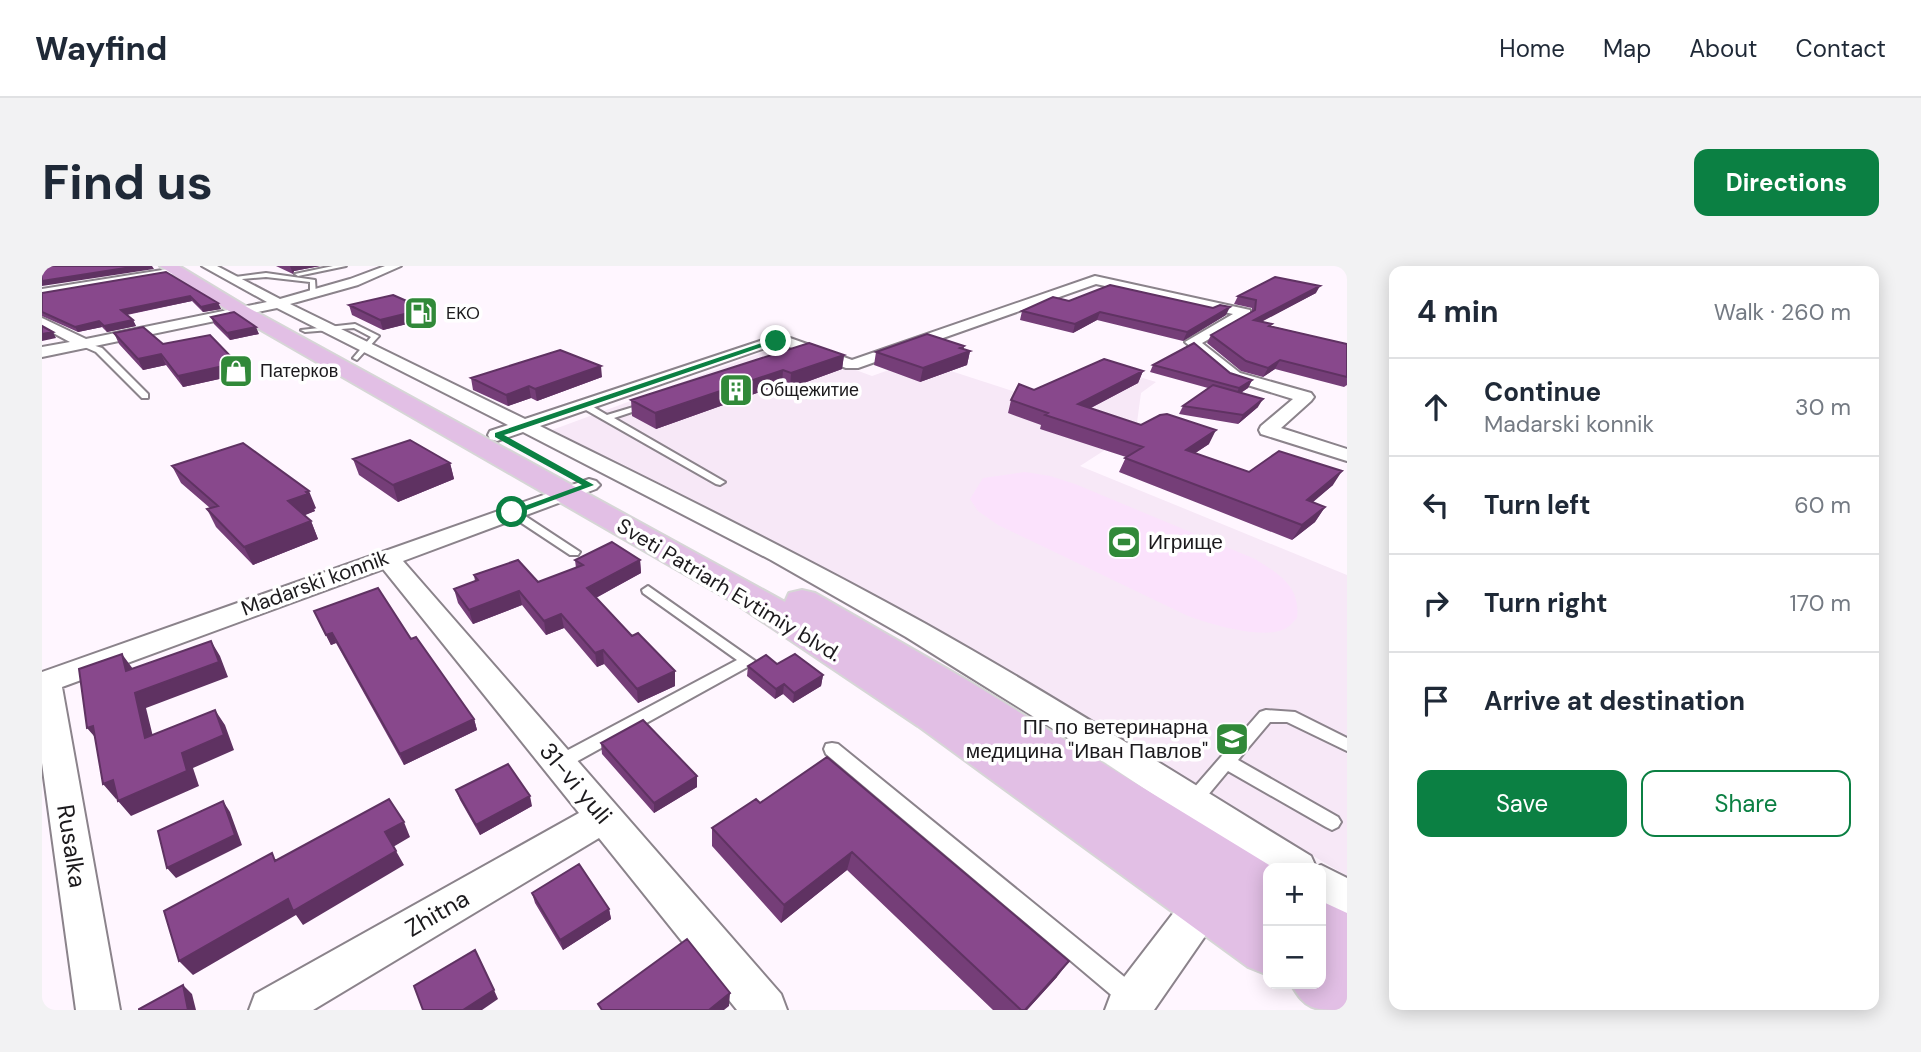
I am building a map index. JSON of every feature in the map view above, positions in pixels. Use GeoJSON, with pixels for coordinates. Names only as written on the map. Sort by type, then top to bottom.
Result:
{"type":"FeatureCollection","features":[{"type":"Feature","properties":{"kind":"main road","name":"Sveti Patriarh Evtimiy blvd."},"geometry":{"type":"LineString","coordinates":[[176,268],[305,330],[362,352],[498,435],[577,490],[807,604],[955,693],[1263,891]]}},
{"type":"Feature","properties":{"kind":"main road","name":"Sveti Patriarh Evtimiy blvd."},"geometry":{"type":"LineString","coordinates":[[259,307],[577,490],[748,595],[933,715],[1263,944]]}},
{"type":"Feature","properties":{"kind":"main road"},"geometry":{"type":"LineString","coordinates":[[1326,957],[1331,986]]}},
{"type":"Feature","properties":{"kind":"street"},"geometry":{"type":"LineString","coordinates":[[208,266],[231,278],[259,307],[330,328],[362,352],[522,424],[860,599],[1052,714],[1289,863]]}},
{"type":"Feature","properties":{"kind":"street"},"geometry":{"type":"LineString","coordinates":[[42,352],[313,295],[395,266]]}},
{"type":"Feature","properties":{"kind":"street"},"geometry":{"type":"LineString","coordinates":[[42,293],[176,268]]}},
{"type":"Feature","properties":{"kind":"street"},"geometry":{"type":"LineString","coordinates":[[498,435],[522,424],[769,341],[785,341],[801,351],[852,365],[1091,277],[1245,313],[1192,342],[1234,376],[1305,397],[1268,430],[1347,455]]}},
{"type":"Feature","properties":{"kind":"street"},"geometry":{"type":"LineString","coordinates":[[42,322],[83,343]]}},
{"type":"Feature","properties":{"kind":"street","name":"Madarski konnik"},"geometry":{"type":"LineString","coordinates":[[44,683],[577,490]]}},
{"type":"Feature","properties":{"kind":"street","name":"31-vi yuli"},"geometry":{"type":"LineString","coordinates":[[386,557],[765,1010]]}},
{"type":"Feature","properties":{"kind":"street","name":"Rusalka"},"geometry":{"type":"LineString","coordinates":[[44,683],[98,1010]]}},
{"type":"Feature","properties":{"kind":"street","name":"Zhitna"},"geometry":{"type":"LineString","coordinates":[[271,1010],[604,817]]}},
{"type":"Feature","properties":{"kind":"street"},"geometry":{"type":"LineString","coordinates":[[1326,886],[1347,900]]}},
{"type":"Feature","properties":{"kind":"street"},"geometry":{"type":"LineString","coordinates":[[1131,1005],[1205,903]]}},
{"type":"Feature","properties":{"kind":"lane"},"geometry":{"type":"LineString","coordinates":[[231,278],[286,276],[343,266]]}},
{"type":"Feature","properties":{"kind":"lane"},"geometry":{"type":"LineString","coordinates":[[286,276],[313,281],[313,295]]}},
{"type":"Feature","properties":{"kind":"lane"},"geometry":{"type":"LineString","coordinates":[[305,330],[330,328]]}},
{"type":"Feature","properties":{"kind":"lane"},"geometry":{"type":"LineString","coordinates":[[83,343],[107,358],[145,396]]}},
{"type":"Feature","properties":{"kind":"lane"},"geometry":{"type":"LineString","coordinates":[[606,418],[656,401]]}},
{"type":"Feature","properties":{"kind":"lane"},"geometry":{"type":"LineString","coordinates":[[582,404],[720,482]]}},
{"type":"Feature","properties":{"kind":"lane"},"geometry":{"type":"LineString","coordinates":[[512,512],[574,552]]}},
{"type":"Feature","properties":{"kind":"lane"},"geometry":{"type":"LineString","coordinates":[[559,763],[748,661],[648,590]]}},
{"type":"Feature","properties":{"kind":"lane"},"geometry":{"type":"LineString","coordinates":[[1192,802],[1266,716],[1289,716],[1347,745]]}},
{"type":"Feature","properties":{"kind":"lane"},"geometry":{"type":"LineString","coordinates":[[832,749],[1131,1005]]}},
{"type":"Feature","properties":{"kind":"lane"},"geometry":{"type":"LineString","coordinates":[[1226,762],[1332,822]]}},
{"type":"Feature","properties":{"kind":"shaded area","name":"ПГ по ветеринарна медицина \"Иван Павлов\""},"geometry":{"type":"Polygon","coordinates":[[[785,344],[872,376],[917,360],[1028,396],[1097,364],[1156,382],[1141,393],[1136,430],[1080,466],[1347,575],[1347,876],[886,602],[552,430],[785,344]]]}},
{"type":"Feature","properties":{"kind":"shaded area","name":"Игрище"},"geometry":{"type":"Polygon","coordinates":[[[1025,472],[1075,484],[1255,559],[1280,576],[1292,590],[1296,598],[1297,618],[1285,629],[1263,633],[1236,630],[1188,616],[998,525],[978,511],[970,499],[983,478],[1025,472]]]}},
{"type":"Feature","properties":{"kind":"building"},"geometry":{"type":"Polygon","coordinates":[[[42,266],[138,266],[42,281],[42,266]]]}},
{"type":"Feature","properties":{"kind":"building"},"geometry":{"type":"Polygon","coordinates":[[[166,272],[218,303],[201,307],[190,296],[121,310],[133,320],[104,326],[99,321],[75,327],[42,312],[42,293],[166,272]]]}},
{"type":"Feature","properties":{"kind":"building"},"geometry":{"type":"Polygon","coordinates":[[[1275,277],[1320,286],[1254,320],[1347,344],[1347,377],[1280,360],[1268,368],[1246,361],[1211,335],[1255,310],[1256,300],[1238,296],[1275,277]]]}},
{"type":"Feature","properties":{"kind":"building"},"geometry":{"type":"Polygon","coordinates":[[[1110,285],[1213,308],[1220,305],[1230,307],[1187,332],[1100,312],[1075,324],[1022,311],[1053,297],[1069,301],[1110,285]]]}},
{"type":"Feature","properties":{"kind":"building"},"geometry":{"type":"Polygon","coordinates":[[[393,295],[425,309],[380,320],[349,305],[393,295]]]}},
{"type":"Feature","properties":{"kind":"building"},"geometry":{"type":"Polygon","coordinates":[[[234,312],[256,327],[227,333],[211,317],[234,312]]]}},
{"type":"Feature","properties":{"kind":"building"},"geometry":{"type":"Polygon","coordinates":[[[42,326],[53,332],[42,334],[42,326]]]}},
{"type":"Feature","properties":{"kind":"building"},"geometry":{"type":"Polygon","coordinates":[[[143,327],[163,344],[210,335],[237,363],[178,376],[161,354],[138,359],[114,333],[143,327]]]}},
{"type":"Feature","properties":{"kind":"building"},"geometry":{"type":"Polygon","coordinates":[[[927,334],[964,346],[960,348],[970,351],[923,368],[876,352],[927,334]]]}},
{"type":"Feature","properties":{"kind":"building"},"geometry":{"type":"Polygon","coordinates":[[[809,343],[844,355],[791,373],[783,370],[655,413],[631,400],[809,343]]]}},
{"type":"Feature","properties":{"kind":"building"},"geometry":{"type":"Polygon","coordinates":[[[1194,343],[1230,373],[1252,380],[1239,388],[1153,365],[1194,343]]]}},
{"type":"Feature","properties":{"kind":"building"},"geometry":{"type":"Polygon","coordinates":[[[560,350],[601,366],[535,389],[529,386],[506,395],[471,378],[560,350]]]}},
{"type":"Feature","properties":{"kind":"building"},"geometry":{"type":"Polygon","coordinates":[[[1104,359],[1143,371],[1078,404],[1141,425],[1167,414],[1216,430],[1186,450],[1249,472],[1279,451],[1342,471],[1307,500],[1325,507],[1302,525],[1125,458],[1143,447],[1045,415],[1048,413],[1011,400],[1019,384],[1034,390],[1104,359]]]}},
{"type":"Feature","properties":{"kind":"building"},"geometry":{"type":"Polygon","coordinates":[[[1213,385],[1263,399],[1243,415],[1183,406],[1213,385]]]}},
{"type":"Feature","properties":{"kind":"building"},"geometry":{"type":"Polygon","coordinates":[[[410,440],[450,463],[393,485],[353,459],[410,440]]]}},
{"type":"Feature","properties":{"kind":"building"},"geometry":{"type":"Polygon","coordinates":[[[243,443],[309,491],[306,492],[308,494],[288,501],[311,521],[244,547],[207,509],[218,506],[172,466],[243,443]]]}},
{"type":"Feature","properties":{"kind":"building"},"geometry":{"type":"Polygon","coordinates":[[[612,542],[640,560],[587,588],[632,636],[638,633],[675,671],[637,689],[603,650],[595,653],[561,614],[544,621],[519,591],[469,610],[454,589],[478,580],[474,575],[518,560],[538,582],[583,565],[575,560],[612,542]]]}},
{"type":"Feature","properties":{"kind":"building"},"geometry":{"type":"Polygon","coordinates":[[[378,588],[411,639],[416,637],[474,719],[400,754],[332,633],[326,635],[314,611],[378,588]]]}},
{"type":"Feature","properties":{"kind":"building"},"geometry":{"type":"Polygon","coordinates":[[[211,641],[219,662],[135,693],[145,738],[215,710],[224,735],[182,753],[187,771],[118,801],[113,780],[103,784],[93,726],[87,728],[79,669],[122,654],[126,671],[211,641]]]}},
{"type":"Feature","properties":{"kind":"building"},"geometry":{"type":"Polygon","coordinates":[[[795,654],[823,675],[794,693],[784,684],[776,689],[748,666],[766,655],[777,664],[795,654]]]}},
{"type":"Feature","properties":{"kind":"building"},"geometry":{"type":"Polygon","coordinates":[[[643,720],[697,776],[654,803],[601,743],[643,720]]]}},
{"type":"Feature","properties":{"kind":"building"},"geometry":{"type":"Polygon","coordinates":[[[827,757],[1069,961],[1025,1010],[1021,1010],[852,852],[784,905],[712,828],[756,799],[760,803],[827,757]]]}},
{"type":"Feature","properties":{"kind":"building"},"geometry":{"type":"Polygon","coordinates":[[[508,764],[530,796],[476,825],[456,790],[508,764]]]}},
{"type":"Feature","properties":{"kind":"building"},"geometry":{"type":"Polygon","coordinates":[[[389,799],[404,822],[385,832],[396,851],[293,911],[288,899],[179,961],[164,911],[272,853],[275,861],[389,799]]]}},
{"type":"Feature","properties":{"kind":"building"},"geometry":{"type":"Polygon","coordinates":[[[223,801],[235,835],[167,868],[158,831],[223,801]]]}},
{"type":"Feature","properties":{"kind":"building"},"geometry":{"type":"Polygon","coordinates":[[[579,864],[609,909],[560,940],[532,893],[579,864]]]}},
{"type":"Feature","properties":{"kind":"building"},"geometry":{"type":"Polygon","coordinates":[[[687,939],[730,993],[709,1010],[602,1010],[598,1004],[687,939]]]}},
{"type":"Feature","properties":{"kind":"building"},"geometry":{"type":"Polygon","coordinates":[[[475,950],[494,990],[463,1010],[423,1010],[414,986],[475,950]]]}},
{"type":"Feature","properties":{"kind":"building"},"geometry":{"type":"Polygon","coordinates":[[[183,985],[188,1010],[139,1010],[139,1009],[183,985]]]}},
{"type":"Feature","properties":{"kind":"place","name":"EKO"},"geometry":{"type":"Point","coordinates":[421,313]}},
{"type":"Feature","properties":{"kind":"place","name":"Патерков"},"geometry":{"type":"Point","coordinates":[236,371]}},
{"type":"Feature","properties":{"kind":"place","name":"Общежитие"},"geometry":{"type":"Point","coordinates":[736,390]}},
{"type":"Feature","properties":{"kind":"place","name":"Игрище"},"geometry":{"type":"Point","coordinates":[1124,542]}},
{"type":"Feature","properties":{"kind":"place","name":"ПГ по ветеринарна медицина \"Иван Павлов\""},"geometry":{"type":"Point","coordinates":[1232,739]}},
{"type":"Feature","properties":{"kind":"route"},"geometry":{"type":"LineString","coordinates":[[512,512],[589,485],[498,435],[522,424],[769,341],[776,341]]}}]}
